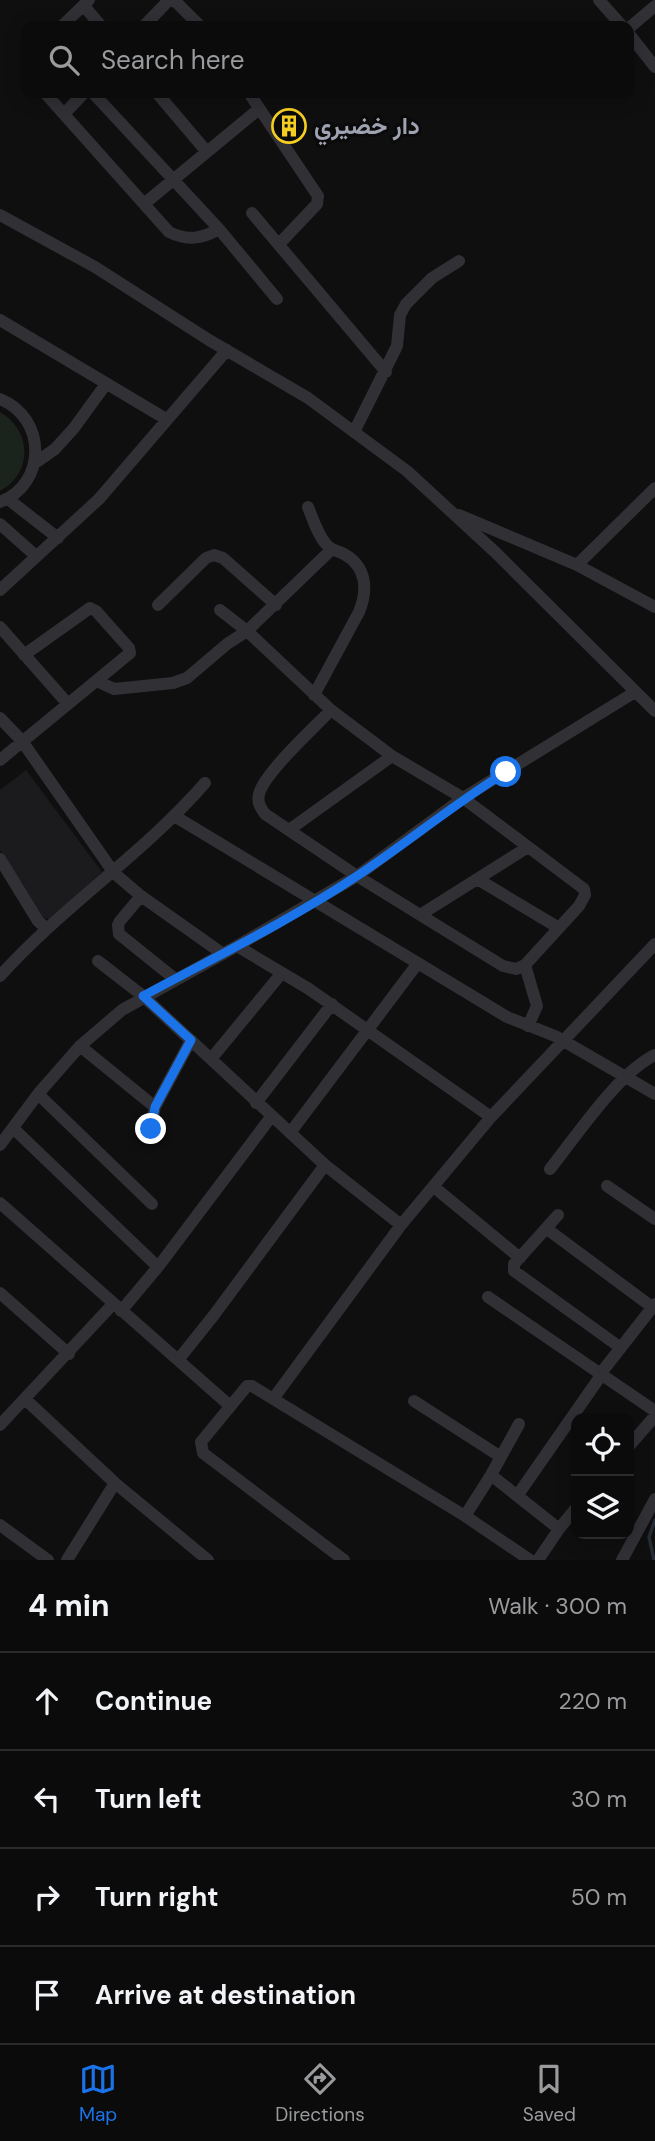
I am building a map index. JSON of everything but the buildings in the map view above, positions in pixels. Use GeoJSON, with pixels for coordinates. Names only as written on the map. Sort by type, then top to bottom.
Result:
{"type":"FeatureCollection","features":[{"type":"Feature","properties":{"kind":"street"},"geometry":{"type":"LineString","coordinates":[[149,21],[172,0],[195,21]]}},
{"type":"Feature","properties":{"kind":"street"},"geometry":{"type":"LineString","coordinates":[[599,0],[618,21]]}},
{"type":"Feature","properties":{"kind":"street"},"geometry":{"type":"LineString","coordinates":[[67,21],[86,3],[98,21]]}},
{"type":"Feature","properties":{"kind":"street"},"geometry":{"type":"LineString","coordinates":[[634,25],[655,6]]}},
{"type":"Feature","properties":{"kind":"street"},"geometry":{"type":"LineString","coordinates":[[634,40],[655,67]]}},
{"type":"Feature","properties":{"kind":"street"},"geometry":{"type":"LineString","coordinates":[[50,98],[169,232],[194,239],[219,229]]}},
{"type":"Feature","properties":{"kind":"street"},"geometry":{"type":"LineString","coordinates":[[64,114],[79,98]]}},
{"type":"Feature","properties":{"kind":"street"},"geometry":{"type":"LineString","coordinates":[[98,98],[219,229],[276,299]]}},
{"type":"Feature","properties":{"kind":"street"},"geometry":{"type":"LineString","coordinates":[[161,98],[207,152]]}},
{"type":"Feature","properties":{"kind":"street"},"geometry":{"type":"LineString","coordinates":[[252,98],[318,196],[317,204],[279,244]]}},
{"type":"Feature","properties":{"kind":"street"},"geometry":{"type":"LineString","coordinates":[[144,204],[259,109]]}},
{"type":"Feature","properties":{"kind":"street"},"geometry":{"type":"LineString","coordinates":[[252,214],[386,372]]}},
{"type":"Feature","properties":{"kind":"street"},"geometry":{"type":"LineString","coordinates":[[0,215],[95,267],[307,398],[407,471],[495,552],[655,711]]}},
{"type":"Feature","properties":{"kind":"street"},"geometry":{"type":"LineString","coordinates":[[355,432],[398,343],[400,315],[406,304],[432,278],[459,261]]}},
{"type":"Feature","properties":{"kind":"street"},"geometry":{"type":"LineString","coordinates":[[0,320],[166,419]]}},
{"type":"Feature","properties":{"kind":"street"},"geometry":{"type":"LineString","coordinates":[[0,590],[99,499],[227,350]]}},
{"type":"Feature","properties":{"kind":"street"},"geometry":{"type":"LineString","coordinates":[[35,463],[55,449],[74,428],[106,384]]}},
{"type":"Feature","properties":{"kind":"street"},"geometry":{"type":"LineString","coordinates":[[0,400],[19,411],[31,426],[36,444],[35,463],[25,484],[4,501],[58,538]]}},
{"type":"Feature","properties":{"kind":"street"},"geometry":{"type":"LineString","coordinates":[[577,565],[655,488]]}},
{"type":"Feature","properties":{"kind":"street"},"geometry":{"type":"LineString","coordinates":[[308,507],[326,545],[344,554],[357,564],[363,573],[364,600],[314,695]]}},
{"type":"Feature","properties":{"kind":"street"},"geometry":{"type":"LineString","coordinates":[[453,512],[577,565],[653,602]]}},
{"type":"Feature","properties":{"kind":"street"},"geometry":{"type":"LineString","coordinates":[[0,524],[36,556]]}},
{"type":"Feature","properties":{"kind":"street"},"geometry":{"type":"LineString","coordinates":[[495,552],[506,535]]}},
{"type":"Feature","properties":{"kind":"street"},"geometry":{"type":"LineString","coordinates":[[97,681],[114,689],[180,681],[247,631],[332,549]]}},
{"type":"Feature","properties":{"kind":"street"},"geometry":{"type":"LineString","coordinates":[[158,605],[206,558],[214,555],[223,558],[276,605]]}},
{"type":"Feature","properties":{"kind":"street"},"geometry":{"type":"LineString","coordinates":[[0,760],[130,653],[129,648],[93,609],[86,609],[24,655]]}},
{"type":"Feature","properties":{"kind":"street"},"geometry":{"type":"LineString","coordinates":[[220,610],[247,631],[331,710],[392,756],[463,798],[586,892],[579,906],[525,965],[516,969],[503,966],[357,876],[265,814],[258,802],[260,790],[276,768],[331,710]]}},
{"type":"Feature","properties":{"kind":"street"},"geometry":{"type":"LineString","coordinates":[[0,627],[68,704]]}},
{"type":"Feature","properties":{"kind":"street"},"geometry":{"type":"LineString","coordinates":[[0,1145],[38,1094],[80,1046],[122,1010],[357,876],[463,798],[635,692]]}},
{"type":"Feature","properties":{"kind":"street"},"geometry":{"type":"LineString","coordinates":[[0,718],[22,741],[114,873],[141,896],[223,954]]}},
{"type":"Feature","properties":{"kind":"street"},"geometry":{"type":"LineString","coordinates":[[289,830],[392,756]]}},
{"type":"Feature","properties":{"kind":"street"},"geometry":{"type":"LineString","coordinates":[[0,976],[47,929],[176,817],[205,783]]}},
{"type":"Feature","properties":{"kind":"street"},"geometry":{"type":"LineString","coordinates":[[176,817],[507,1017],[564,1042],[655,1094]]}},
{"type":"Feature","properties":{"kind":"street"},"geometry":{"type":"LineString","coordinates":[[420,915],[528,847]]}},
{"type":"Feature","properties":{"kind":"street"},"geometry":{"type":"LineString","coordinates":[[0,859],[38,921],[47,929]]}},
{"type":"Feature","properties":{"kind":"street"},"geometry":{"type":"LineString","coordinates":[[479,880],[559,928]]}},
{"type":"Feature","properties":{"kind":"street"},"geometry":{"type":"LineString","coordinates":[[141,896],[118,925],[119,934],[175,979]]}},
{"type":"Feature","properties":{"kind":"street"},"geometry":{"type":"LineString","coordinates":[[273,1399],[401,1225],[491,1117],[655,944]]}},
{"type":"Feature","properties":{"kind":"street"},"geometry":{"type":"LineString","coordinates":[[237,946],[368,1028],[491,1117]]}},
{"type":"Feature","properties":{"kind":"street"},"geometry":{"type":"LineString","coordinates":[[97,961],[143,996],[325,1165],[401,1225]]}},
{"type":"Feature","properties":{"kind":"street"},"geometry":{"type":"LineString","coordinates":[[290,1133],[418,963]]}},
{"type":"Feature","properties":{"kind":"street"},"geometry":{"type":"LineString","coordinates":[[525,965],[537,1006],[528,1026]]}},
{"type":"Feature","properties":{"kind":"street"},"geometry":{"type":"LineString","coordinates":[[211,1059],[281,974]]}},
{"type":"Feature","properties":{"kind":"street"},"geometry":{"type":"LineString","coordinates":[[256,1103],[332,1004]]}},
{"type":"Feature","properties":{"kind":"street"},"geometry":{"type":"LineString","coordinates":[[148,1137],[155,1107],[191,1040]]}},
{"type":"Feature","properties":{"kind":"street"},"geometry":{"type":"LineString","coordinates":[[80,1046],[155,1107]]}},
{"type":"Feature","properties":{"kind":"street"},"geometry":{"type":"LineString","coordinates":[[550,1169],[623,1078],[639,1063],[655,1055]]}},
{"type":"Feature","properties":{"kind":"street"},"geometry":{"type":"LineString","coordinates":[[38,1094],[152,1204]]}},
{"type":"Feature","properties":{"kind":"street"},"geometry":{"type":"LineString","coordinates":[[0,1425],[69,1353],[158,1267],[271,1117]]}},
{"type":"Feature","properties":{"kind":"street"},"geometry":{"type":"LineString","coordinates":[[13,1128],[158,1267]]}},
{"type":"Feature","properties":{"kind":"street"},"geometry":{"type":"LineString","coordinates":[[178,1360],[325,1165]]}},
{"type":"Feature","properties":{"kind":"street"},"geometry":{"type":"LineString","coordinates":[[607,1186],[655,1219]]}},
{"type":"Feature","properties":{"kind":"street"},"geometry":{"type":"LineString","coordinates":[[434,1187],[520,1258]]}},
{"type":"Feature","properties":{"kind":"street"},"geometry":{"type":"LineString","coordinates":[[0,1203],[229,1405]]}},
{"type":"Feature","properties":{"kind":"street"},"geometry":{"type":"LineString","coordinates":[[558,1215],[513,1266],[514,1271],[621,1348]]}},
{"type":"Feature","properties":{"kind":"street"},"geometry":{"type":"LineString","coordinates":[[517,1496],[602,1373],[654,1306],[547,1229]]}},
{"type":"Feature","properties":{"kind":"street"},"geometry":{"type":"LineString","coordinates":[[0,1293],[69,1353]]}},
{"type":"Feature","properties":{"kind":"street"},"geometry":{"type":"LineString","coordinates":[[488,1297],[602,1373],[655,1413],[634,1440]]}},
{"type":"Feature","properties":{"kind":"street"},"geometry":{"type":"LineString","coordinates":[[344,1560],[204,1452],[201,1442],[247,1386],[252,1386],[465,1516],[530,1560]]}},
{"type":"Feature","properties":{"kind":"street"},"geometry":{"type":"LineString","coordinates":[[25,1399],[115,1483],[208,1560]]}},
{"type":"Feature","properties":{"kind":"street"},"geometry":{"type":"LineString","coordinates":[[414,1401],[501,1457]]}},
{"type":"Feature","properties":{"kind":"street"},"geometry":{"type":"LineString","coordinates":[[465,1516],[519,1424]]}},
{"type":"Feature","properties":{"kind":"street"},"geometry":{"type":"LineString","coordinates":[[491,1475],[558,1529]]}},
{"type":"Feature","properties":{"kind":"street"},"geometry":{"type":"LineString","coordinates":[[67,1560],[115,1483]]}},
{"type":"Feature","properties":{"kind":"street"},"geometry":{"type":"LineString","coordinates":[[622,1560],[655,1499]]}},
{"type":"Feature","properties":{"kind":"street"},"geometry":{"type":"LineString","coordinates":[[538,1560],[571,1514]]}},
{"type":"Feature","properties":{"kind":"street"},"geometry":{"type":"LineString","coordinates":[[0,1525],[48,1560]]}},
{"type":"Feature","properties":{"kind":"shaded area"},"geometry":{"type":"Polygon","coordinates":[[[0,412],[11,420],[18,430],[24,452],[18,474],[0,491],[0,412]]]}},
{"type":"Feature","properties":{"kind":"shaded area"},"geometry":{"type":"Polygon","coordinates":[[[26,770],[102,872],[49,919],[41,917],[0,850],[0,790],[26,770]]]}},
{"type":"Feature","properties":{"kind":"waterway"},"geometry":{"type":"LineString","coordinates":[[654,1560],[649,1537],[655,1520]]}},
{"type":"Feature","properties":{"kind":"place","name":"دار خضيري"},"geometry":{"type":"Point","coordinates":[289,126]}},
{"type":"Feature","properties":{"kind":"route"},"geometry":{"type":"LineString","coordinates":[[151,1129],[155,1107],[191,1040],[143,996],[237,946],[357,876],[463,798],[506,772]]}}]}
